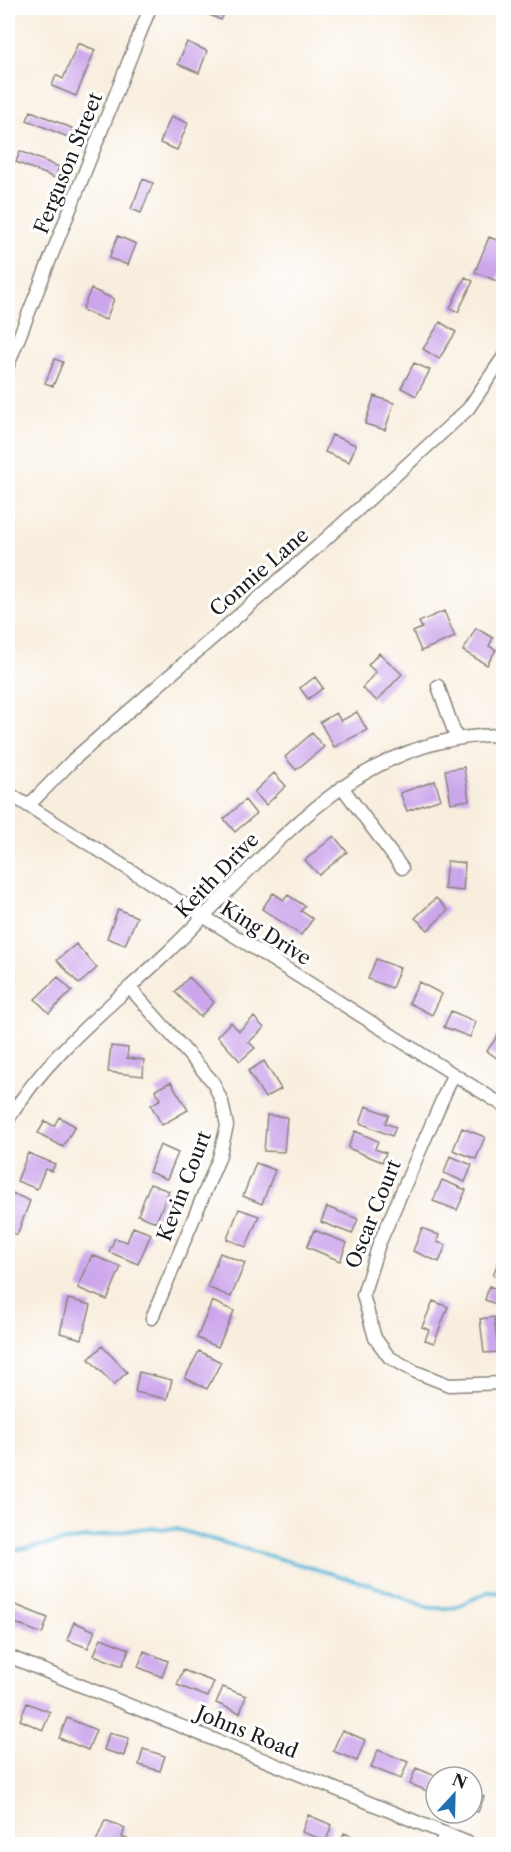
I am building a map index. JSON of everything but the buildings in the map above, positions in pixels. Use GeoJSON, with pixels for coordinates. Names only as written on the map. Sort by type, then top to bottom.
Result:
{"type":"FeatureCollection","features":[{"type":"Feature","properties":{"kind":"street","name":"Ferguson Street"},"geometry":{"type":"LineString","coordinates":[[8,365],[150,8]]}},
{"type":"Feature","properties":{"kind":"street","name":"Connie Lane"},"geometry":{"type":"LineString","coordinates":[[28,806],[74,759],[317,547],[468,409],[504,356]]}},
{"type":"Feature","properties":{"kind":"street"},"geometry":{"type":"LineString","coordinates":[[438,686],[456,737]]}},
{"type":"Feature","properties":{"kind":"street","name":"Keith Drive"},"geometry":{"type":"LineString","coordinates":[[8,1120],[27,1088],[57,1056],[205,917],[242,874],[316,804],[396,756],[432,742],[456,737],[504,735]]}},
{"type":"Feature","properties":{"kind":"street"},"geometry":{"type":"LineString","coordinates":[[342,787],[402,868]]}},
{"type":"Feature","properties":{"kind":"street","name":"King Drive"},"geometry":{"type":"LineString","coordinates":[[8,793],[504,1106]]}},
{"type":"Feature","properties":{"kind":"street","name":"Kevin Court"},"geometry":{"type":"LineString","coordinates":[[130,988],[213,1082],[222,1102],[227,1126],[219,1158],[152,1318]]}},
{"type":"Feature","properties":{"kind":"street","name":"Oscar Court"},"geometry":{"type":"LineString","coordinates":[[453,1074],[379,1244],[363,1295],[375,1338],[389,1356],[416,1372],[449,1385],[504,1383]]}},
{"type":"Feature","properties":{"kind":"street","name":"Johns Road"},"geometry":{"type":"LineString","coordinates":[[8,1656],[443,1839],[471,1845]]}},
{"type":"Feature","properties":{"kind":"waterway"},"geometry":{"type":"LineString","coordinates":[[8,1551],[145,1528],[176,1529],[371,1585],[430,1608],[454,1608],[488,1592],[504,1593]]}}]}
